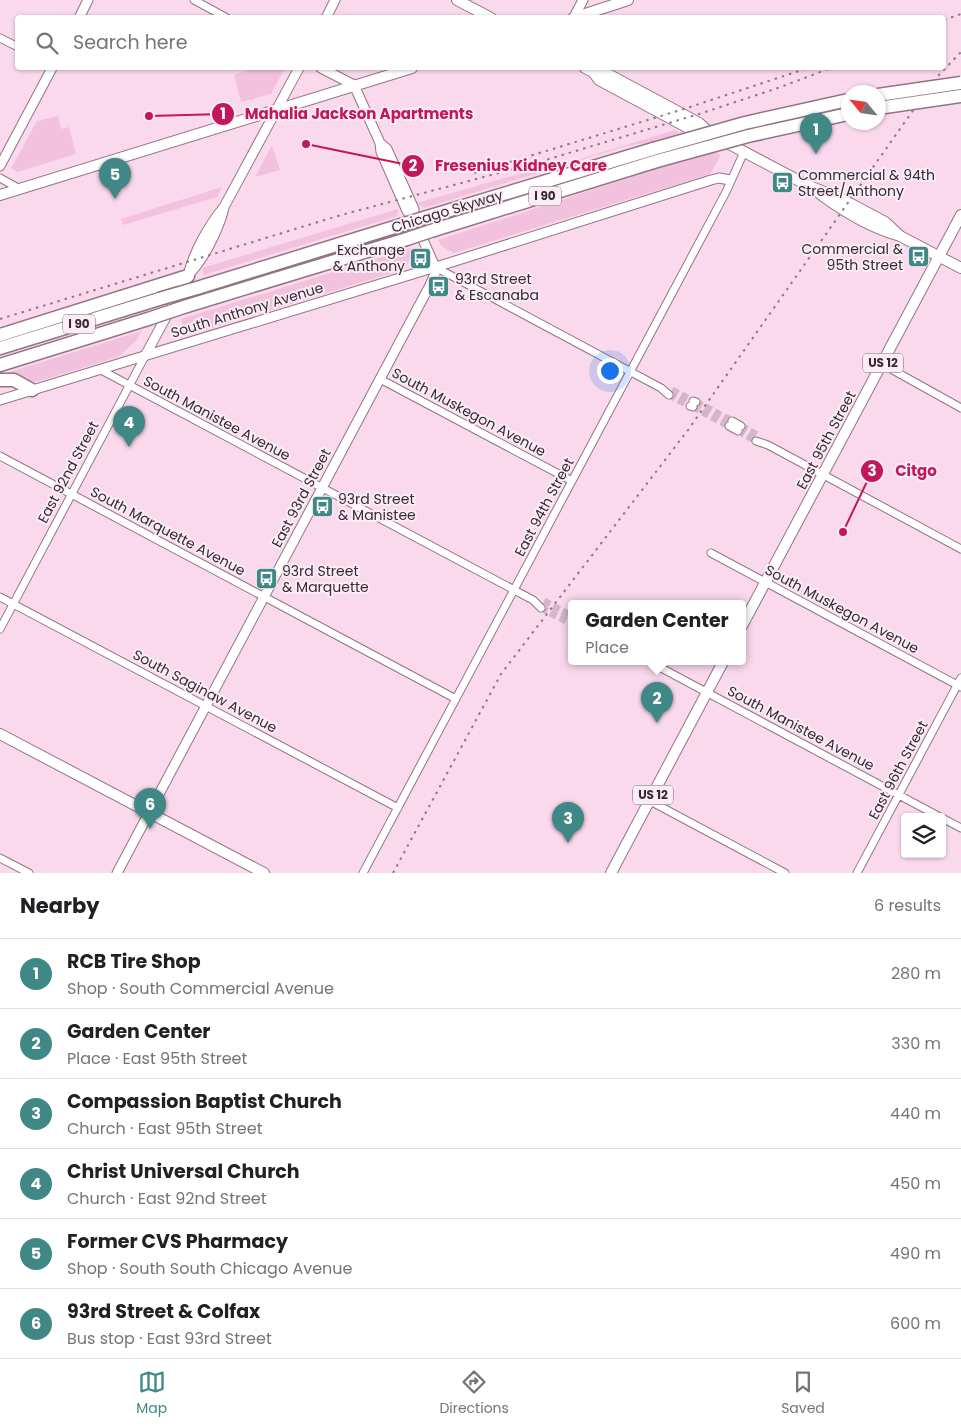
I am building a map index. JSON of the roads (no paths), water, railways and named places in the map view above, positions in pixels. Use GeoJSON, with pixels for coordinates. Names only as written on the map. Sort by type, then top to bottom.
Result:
{"type":"FeatureCollection","features":[{"type":"Feature","properties":{"kind":"highway"},"geometry":{"type":"LineString","coordinates":[[886,94],[961,83]]}},
{"type":"Feature","properties":{"kind":"highway"},"geometry":{"type":"LineString","coordinates":[[886,107],[961,96]]}},
{"type":"Feature","properties":{"kind":"highway","name":"Chicago Skyway"},"geometry":{"type":"LineString","coordinates":[[0,365],[407,239],[745,123],[841,102]]}},
{"type":"Feature","properties":{"kind":"highway","name":"Chicago Skyway"},"geometry":{"type":"LineString","coordinates":[[0,348],[428,216],[655,155],[841,116]]}},
{"type":"Feature","properties":{"kind":"highway"},"geometry":{"type":"LineString","coordinates":[[0,334],[188,276]]}},
{"type":"Feature","properties":{"kind":"highway"},"geometry":{"type":"LineString","coordinates":[[0,380],[14,380],[32,390]]}},
{"type":"Feature","properties":{"kind":"main road"},"geometry":{"type":"LineString","coordinates":[[457,0],[484,15]]}},
{"type":"Feature","properties":{"kind":"main road"},"geometry":{"type":"LineString","coordinates":[[580,15],[628,0]]}},
{"type":"Feature","properties":{"kind":"main road"},"geometry":{"type":"LineString","coordinates":[[0,195],[405,70]]}},
{"type":"Feature","properties":{"kind":"main road"},"geometry":{"type":"LineString","coordinates":[[589,70],[604,72],[699,123],[712,135],[809,186],[836,206],[881,230],[900,236],[961,268]]}},
{"type":"Feature","properties":{"kind":"main road","name":"East 95th Street"},"geometry":{"type":"LineString","coordinates":[[746,618],[961,215]]}},
{"type":"Feature","properties":{"kind":"main road","name":"US 12"},"geometry":{"type":"LineString","coordinates":[[611,873],[721,665]]}},
{"type":"Feature","properties":{"kind":"main road"},"geometry":{"type":"LineString","coordinates":[[0,734],[264,873]]}},
{"type":"Feature","properties":{"kind":"street"},"geometry":{"type":"LineString","coordinates":[[80,15],[88,0]]}},
{"type":"Feature","properties":{"kind":"street"},"geometry":{"type":"LineString","coordinates":[[194,0],[222,15]]}},
{"type":"Feature","properties":{"kind":"street"},"geometry":{"type":"LineString","coordinates":[[328,15],[335,0]]}},
{"type":"Feature","properties":{"kind":"street"},"geometry":{"type":"LineString","coordinates":[[575,15],[583,0]]}},
{"type":"Feature","properties":{"kind":"street"},"geometry":{"type":"LineString","coordinates":[[0,38],[15,46]]}},
{"type":"Feature","properties":{"kind":"street"},"geometry":{"type":"LineString","coordinates":[[0,166],[51,70]]}},
{"type":"Feature","properties":{"kind":"street","name":"East 92nd Street"},"geometry":{"type":"LineString","coordinates":[[0,629],[188,276],[190,264],[215,218],[224,207],[298,70]]}},
{"type":"Feature","properties":{"kind":"street"},"geometry":{"type":"LineString","coordinates":[[325,70],[354,85],[407,211],[413,217],[435,267],[630,372],[671,392]]}},
{"type":"Feature","properties":{"kind":"street","name":"East 94th Street"},"geometry":{"type":"LineString","coordinates":[[364,873],[726,192],[744,152]]}},
{"type":"Feature","properties":{"kind":"street"},"geometry":{"type":"LineString","coordinates":[[0,178],[20,189]]}},
{"type":"Feature","properties":{"kind":"street","name":"South Anthony Avenue"},"geometry":{"type":"LineString","coordinates":[[0,400],[435,267],[711,180],[719,178],[730,180]]}},
{"type":"Feature","properties":{"kind":"street","name":"East 93rd Street"},"geometry":{"type":"LineString","coordinates":[[117,873],[430,285],[435,274],[435,267]]}},
{"type":"Feature","properties":{"kind":"street"},"geometry":{"type":"LineString","coordinates":[[882,364],[961,408]]}},
{"type":"Feature","properties":{"kind":"street","name":"South Manistee Avenue"},"geometry":{"type":"LineString","coordinates":[[101,370],[543,605]]}},
{"type":"Feature","properties":{"kind":"street","name":"South Muskegon Avenue"},"geometry":{"type":"LineString","coordinates":[[380,379],[572,481]]}},
{"type":"Feature","properties":{"kind":"street"},"geometry":{"type":"LineString","coordinates":[[730,424],[739,429]]}},
{"type":"Feature","properties":{"kind":"street"},"geometry":{"type":"LineString","coordinates":[[758,438],[961,549]]}},
{"type":"Feature","properties":{"kind":"street","name":"South Marquette Avenue"},"geometry":{"type":"LineString","coordinates":[[0,456],[456,699]]}},
{"type":"Feature","properties":{"kind":"street","name":"South Muskegon Avenue"},"geometry":{"type":"LineString","coordinates":[[711,552],[960,684]]}},
{"type":"Feature","properties":{"kind":"street","name":"South Saginaw Avenue"},"geometry":{"type":"LineString","coordinates":[[0,597],[398,808]]}},
{"type":"Feature","properties":{"kind":"street","name":"South Manistee Avenue"},"geometry":{"type":"LineString","coordinates":[[656,665],[933,813]]}},
{"type":"Feature","properties":{"kind":"street","name":"East 96th Street"},"geometry":{"type":"LineString","coordinates":[[857,873],[960,684]]}},
{"type":"Feature","properties":{"kind":"street"},"geometry":{"type":"LineString","coordinates":[[650,800],[784,873]]}},
{"type":"Feature","properties":{"kind":"street","name":"South Manistee Avenue"},"geometry":{"type":"LineString","coordinates":[[946,820],[961,828]]}},
{"type":"Feature","properties":{"kind":"street"},"geometry":{"type":"LineString","coordinates":[[0,858],[29,873]]}},
{"type":"Feature","properties":{"kind":"tunnel"},"geometry":{"type":"LineString","coordinates":[[672,390],[693,401]]}},
{"type":"Feature","properties":{"kind":"tunnel"},"geometry":{"type":"LineString","coordinates":[[669,395],[690,406]]}},
{"type":"Feature","properties":{"kind":"tunnel"},"geometry":{"type":"LineString","coordinates":[[696,402],[732,421]]}},
{"type":"Feature","properties":{"kind":"tunnel"},"geometry":{"type":"LineString","coordinates":[[693,407],[729,426]]}},
{"type":"Feature","properties":{"kind":"tunnel"},"geometry":{"type":"LineString","coordinates":[[741,426],[759,436]]}},
{"type":"Feature","properties":{"kind":"tunnel"},"geometry":{"type":"LineString","coordinates":[[738,431],[756,441]]}},
{"type":"Feature","properties":{"kind":"tunnel"},"geometry":{"type":"LineString","coordinates":[[544,601],[568,614]]}},
{"type":"Feature","properties":{"kind":"tunnel"},"geometry":{"type":"LineString","coordinates":[[541,608],[568,622]]}},
{"type":"Feature","properties":{"kind":"railway"},"geometry":{"type":"LineString","coordinates":[[946,19],[961,14]]}},
{"type":"Feature","properties":{"kind":"railway"},"geometry":{"type":"LineString","coordinates":[[946,68],[961,52]]}},
{"type":"Feature","properties":{"kind":"railway"},"geometry":{"type":"LineString","coordinates":[[474,173],[687,108],[802,70]]}},
{"type":"Feature","properties":{"kind":"railway"},"geometry":{"type":"LineString","coordinates":[[0,319],[341,215],[529,165],[699,114],[826,70]]}},
{"type":"Feature","properties":{"kind":"railway"},"geometry":{"type":"LineString","coordinates":[[393,873],[501,674],[688,430],[926,92],[944,70]]}},
{"type":"Feature","properties":{"kind":"place","name":"Mahalia Jackson Apartments"},"geometry":{"type":"Point","coordinates":[149,116]}},
{"type":"Feature","properties":{"kind":"place","name":"Fresenius Kidney Care"},"geometry":{"type":"Point","coordinates":[306,144]}},
{"type":"Feature","properties":{"kind":"place","name":"RCB Tire Shop"},"geometry":{"type":"Point","coordinates":[816,154]}},
{"type":"Feature","properties":{"kind":"place","name":"Commercial & 94th Street/Anthony"},"geometry":{"type":"Point","coordinates":[782,183]}},
{"type":"Feature","properties":{"kind":"place","name":"Former CVS Pharmacy"},"geometry":{"type":"Point","coordinates":[115,199]}},
{"type":"Feature","properties":{"kind":"place","name":"Commercial & 95th Street"},"geometry":{"type":"Point","coordinates":[919,257]}},
{"type":"Feature","properties":{"kind":"place","name":"Exchange & Anthony"},"geometry":{"type":"Point","coordinates":[421,258]}},
{"type":"Feature","properties":{"kind":"place","name":"93rd Street & Escanaba"},"geometry":{"type":"Point","coordinates":[439,287]}},
{"type":"Feature","properties":{"kind":"place","name":"Christ Universal Church"},"geometry":{"type":"Point","coordinates":[129,447]}},
{"type":"Feature","properties":{"kind":"place","name":"93rd Street & Manistee"},"geometry":{"type":"Point","coordinates":[322,507]}},
{"type":"Feature","properties":{"kind":"place","name":"Citgo"},"geometry":{"type":"Point","coordinates":[843,532]}},
{"type":"Feature","properties":{"kind":"place","name":"93rd Street & Marquette"},"geometry":{"type":"Point","coordinates":[266,579]}},
{"type":"Feature","properties":{"kind":"place","name":"Garden Center"},"geometry":{"type":"Point","coordinates":[657,723]}},
{"type":"Feature","properties":{"kind":"place","name":"93rd Street & Colfax"},"geometry":{"type":"Point","coordinates":[150,829]}},
{"type":"Feature","properties":{"kind":"place","name":"Compassion Baptist Church"},"geometry":{"type":"Point","coordinates":[568,843]}}]}
